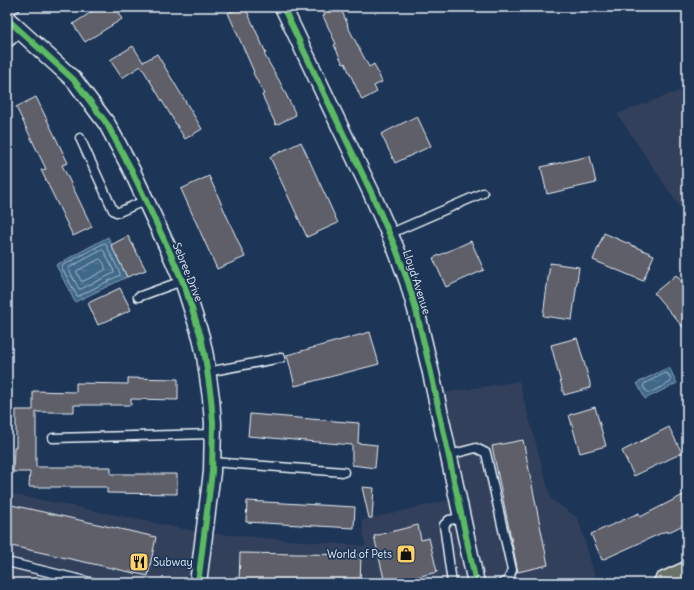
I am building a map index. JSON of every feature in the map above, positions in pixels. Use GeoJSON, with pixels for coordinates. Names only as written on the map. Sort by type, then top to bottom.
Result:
{"type":"FeatureCollection","features":[{"type":"Feature","properties":{"kind":"main road"},"geometry":{"type":"LineString","coordinates":[[665,583],[687,573]]}},
{"type":"Feature","properties":{"kind":"street","name":"Lloyd Avenue"},"geometry":{"type":"LineString","coordinates":[[283,7],[371,192],[390,234],[408,282],[431,373],[476,583]]}},
{"type":"Feature","properties":{"kind":"street","name":"Sebree Drive"},"geometry":{"type":"LineString","coordinates":[[7,19],[74,80],[107,124],[146,200],[182,281],[201,337],[208,372],[211,398],[212,472],[198,583]]}},
{"type":"Feature","properties":{"kind":"lane"},"geometry":{"type":"LineString","coordinates":[[7,13],[16,7]]}},
{"type":"Feature","properties":{"kind":"lane"},"geometry":{"type":"LineString","coordinates":[[7,44],[21,32]]}},
{"type":"Feature","properties":{"kind":"lane"},"geometry":{"type":"LineString","coordinates":[[80,138],[113,210],[119,212],[146,200]]}},
{"type":"Feature","properties":{"kind":"lane"},"geometry":{"type":"LineString","coordinates":[[390,234],[483,193]]}},
{"type":"Feature","properties":{"kind":"lane"},"geometry":{"type":"LineString","coordinates":[[138,297],[182,281]]}},
{"type":"Feature","properties":{"kind":"lane"},"geometry":{"type":"LineString","coordinates":[[208,372],[281,358]]}},
{"type":"Feature","properties":{"kind":"lane"},"geometry":{"type":"LineString","coordinates":[[53,438],[212,434]]}},
{"type":"Feature","properties":{"kind":"lane"},"geometry":{"type":"LineString","coordinates":[[449,455],[476,448],[486,453],[512,570],[508,581],[502,583]]}},
{"type":"Feature","properties":{"kind":"lane"},"geometry":{"type":"LineString","coordinates":[[212,462],[344,472]]}},
{"type":"Feature","properties":{"kind":"lane"},"geometry":{"type":"LineString","coordinates":[[452,583],[444,526],[449,520],[462,518]]}},
{"type":"Feature","properties":{"kind":"lane"},"geometry":{"type":"LineString","coordinates":[[7,562],[94,583]]}},
{"type":"Feature","properties":{"kind":"shaded area"},"geometry":{"type":"Polygon","coordinates":[[[687,88],[687,218],[617,114],[687,88]]]}},
{"type":"Feature","properties":{"kind":"shaded area"},"geometry":{"type":"Polygon","coordinates":[[[519,381],[551,499],[578,518],[597,583],[7,583],[7,493],[204,533],[365,546],[362,520],[458,498],[436,394],[519,381]]]}},
{"type":"Feature","properties":{"kind":"water"},"geometry":{"type":"Polygon","coordinates":[[[108,237],[127,277],[75,302],[56,265],[108,237]]]}},
{"type":"Feature","properties":{"kind":"water"},"geometry":{"type":"Polygon","coordinates":[[[669,367],[677,383],[645,399],[637,383],[669,367]]]}},
{"type":"Feature","properties":{"kind":"building"},"geometry":{"type":"Polygon","coordinates":[[[99,7],[114,7],[122,19],[85,42],[73,24],[99,7]]]}},
{"type":"Feature","properties":{"kind":"building"},"geometry":{"type":"Polygon","coordinates":[[[245,7],[266,53],[264,54],[296,115],[276,125],[228,13],[245,7]]]}},
{"type":"Feature","properties":{"kind":"building"},"geometry":{"type":"Polygon","coordinates":[[[321,7],[340,7],[347,25],[369,67],[374,64],[382,82],[374,86],[377,92],[362,100],[345,63],[343,64],[334,45],[336,44],[323,16],[325,15],[321,7]]]}},
{"type":"Feature","properties":{"kind":"building"},"geometry":{"type":"Polygon","coordinates":[[[133,46],[143,62],[157,54],[202,129],[185,139],[141,66],[122,78],[110,60],[133,46]]]}},
{"type":"Feature","properties":{"kind":"building"},"geometry":{"type":"Polygon","coordinates":[[[36,97],[68,163],[62,165],[92,227],[73,236],[41,170],[46,169],[16,107],[36,97]]]}},
{"type":"Feature","properties":{"kind":"building"},"geometry":{"type":"Polygon","coordinates":[[[417,116],[431,146],[395,163],[381,134],[417,116]]]}},
{"type":"Feature","properties":{"kind":"building"},"geometry":{"type":"Polygon","coordinates":[[[301,142],[338,223],[307,237],[270,157],[301,142]]]}},
{"type":"Feature","properties":{"kind":"building"},"geometry":{"type":"Polygon","coordinates":[[[590,156],[596,183],[547,194],[541,167],[590,156]]]}},
{"type":"Feature","properties":{"kind":"building"},"geometry":{"type":"Polygon","coordinates":[[[209,176],[245,257],[217,269],[181,189],[209,176]]]}},
{"type":"Feature","properties":{"kind":"building"},"geometry":{"type":"Polygon","coordinates":[[[604,233],[654,255],[643,281],[593,260],[604,233]]]}},
{"type":"Feature","properties":{"kind":"building"},"geometry":{"type":"Polygon","coordinates":[[[128,236],[146,270],[127,277],[111,245],[128,236]]]}},
{"type":"Feature","properties":{"kind":"building"},"geometry":{"type":"Polygon","coordinates":[[[471,241],[484,270],[446,287],[433,258],[471,241]]]}},
{"type":"Feature","properties":{"kind":"building"},"geometry":{"type":"Polygon","coordinates":[[[550,263],[579,267],[572,320],[543,316],[550,263]]]}},
{"type":"Feature","properties":{"kind":"building"},"geometry":{"type":"Polygon","coordinates":[[[676,275],[687,288],[687,332],[654,293],[676,275]]]}},
{"type":"Feature","properties":{"kind":"building"},"geometry":{"type":"Polygon","coordinates":[[[120,288],[131,310],[98,325],[88,303],[120,288]]]}},
{"type":"Feature","properties":{"kind":"building"},"geometry":{"type":"Polygon","coordinates":[[[370,332],[379,364],[295,386],[287,355],[370,332]]]}},
{"type":"Feature","properties":{"kind":"building"},"geometry":{"type":"Polygon","coordinates":[[[577,338],[590,383],[590,388],[564,395],[551,345],[577,338]]]}},
{"type":"Feature","properties":{"kind":"building"},"geometry":{"type":"Polygon","coordinates":[[[128,378],[178,379],[178,400],[131,399],[131,405],[74,405],[74,412],[36,412],[36,467],[111,467],[111,474],[177,474],[177,494],[107,493],[107,487],[29,487],[30,472],[13,472],[14,447],[16,447],[16,410],[33,410],[33,391],[76,392],[76,383],[128,384],[128,378]]]}},
{"type":"Feature","properties":{"kind":"building"},"geometry":{"type":"Polygon","coordinates":[[[595,407],[606,446],[580,453],[569,415],[595,407]]]}},
{"type":"Feature","properties":{"kind":"building"},"geometry":{"type":"Polygon","coordinates":[[[250,414],[359,423],[358,443],[377,445],[375,468],[352,465],[352,445],[248,436],[250,414]]]}},
{"type":"Feature","properties":{"kind":"building"},"geometry":{"type":"Polygon","coordinates":[[[669,427],[682,453],[634,476],[622,451],[669,427]]]}},
{"type":"Feature","properties":{"kind":"building"},"geometry":{"type":"Polygon","coordinates":[[[523,440],[548,565],[518,572],[492,446],[523,440]]]}},
{"type":"Feature","properties":{"kind":"building"},"geometry":{"type":"Polygon","coordinates":[[[362,487],[374,488],[372,518],[369,518],[362,487]]]}},
{"type":"Feature","properties":{"kind":"building"},"geometry":{"type":"Polygon","coordinates":[[[687,493],[687,523],[602,560],[591,534],[639,513],[640,517],[687,493]]]}},
{"type":"Feature","properties":{"kind":"building"},"geometry":{"type":"Polygon","coordinates":[[[247,501],[355,507],[354,528],[246,522],[247,501]]]}},
{"type":"Feature","properties":{"kind":"building"},"geometry":{"type":"Polygon","coordinates":[[[7,504],[156,537],[148,576],[7,545],[7,504]]]}},
{"type":"Feature","properties":{"kind":"building"},"geometry":{"type":"Polygon","coordinates":[[[418,525],[421,540],[429,538],[437,572],[392,583],[385,583],[374,536],[418,525]]]}},
{"type":"Feature","properties":{"kind":"building"},"geometry":{"type":"Polygon","coordinates":[[[240,553],[361,555],[360,583],[239,583],[240,553]]]}},
{"type":"Feature","properties":{"kind":"cycle path"},"geometry":{"type":"LineString","coordinates":[[283,7],[371,192],[396,249],[408,282],[431,373],[476,583]]}},
{"type":"Feature","properties":{"kind":"cycle path"},"geometry":{"type":"LineString","coordinates":[[7,19],[74,80],[107,124],[132,171],[185,287],[201,337],[205,356],[213,423],[212,472],[198,583]]}},
{"type":"Feature","properties":{"kind":"place","name":"World of Pets"},"geometry":{"type":"Point","coordinates":[406,554]}},
{"type":"Feature","properties":{"kind":"place","name":"Subway"},"geometry":{"type":"Point","coordinates":[139,562]}}]}
